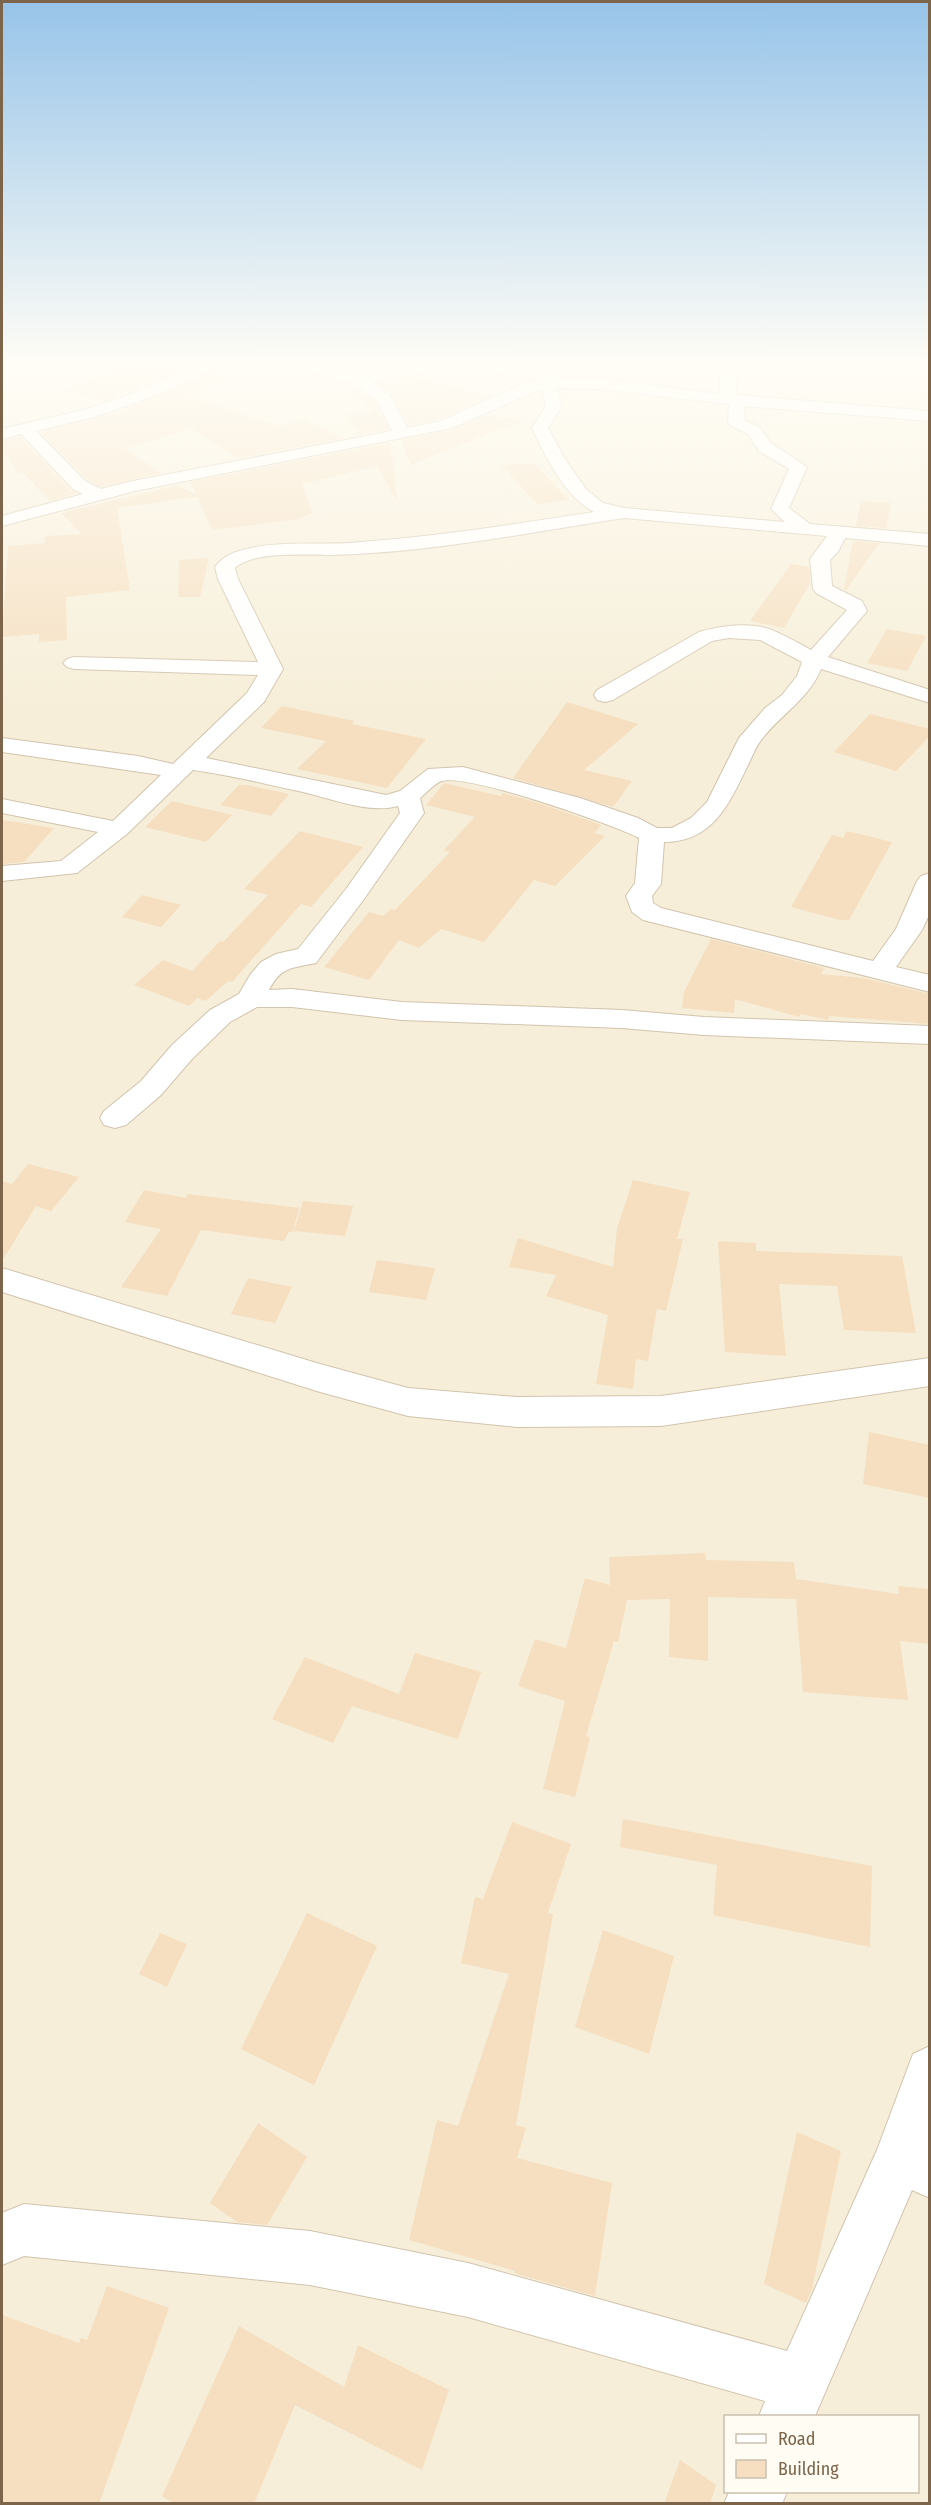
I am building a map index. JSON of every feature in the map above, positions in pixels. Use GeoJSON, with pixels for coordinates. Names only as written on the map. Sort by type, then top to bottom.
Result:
{"type":"FeatureCollection","features":[{"type":"Feature","properties":{"kind":"street"},"geometry":{"type":"LineString","coordinates":[[74,480],[79,485],[99,495]]}},
{"type":"Feature","properties":{"kind":"street"},"geometry":{"type":"LineString","coordinates":[[2,521],[163,480]]}},
{"type":"Feature","properties":{"kind":"street"},"geometry":{"type":"LineString","coordinates":[[572,480],[597,507],[624,513],[930,540]]}},
{"type":"Feature","properties":{"kind":"street"},"geometry":{"type":"LineString","coordinates":[[793,480],[782,499],[780,509],[805,529]]}},
{"type":"Feature","properties":{"kind":"street"},"geometry":{"type":"LineString","coordinates":[[272,669],[228,579],[225,567],[236,558],[284,550],[351,549],[441,541],[624,513]]}},
{"type":"Feature","properties":{"kind":"street"},"geometry":{"type":"LineString","coordinates":[[2,745],[138,763],[228,768],[358,798],[386,802],[408,795],[436,774],[463,774],[572,803],[629,823],[652,835],[676,835],[700,823],[717,805],[750,738],[773,713],[790,700],[807,677],[814,660],[857,611],[855,605],[823,589],[820,559],[831,548],[838,532]]}},
{"type":"Feature","properties":{"kind":"street"},"geometry":{"type":"LineString","coordinates":[[605,695],[706,636],[729,632],[764,634],[814,660],[930,697]]}},
{"type":"Feature","properties":{"kind":"street"},"geometry":{"type":"LineString","coordinates":[[74,663],[272,669]]}},
{"type":"Feature","properties":{"kind":"street"},"geometry":{"type":"LineString","coordinates":[[2,873],[68,868],[118,830],[256,697],[272,669]]}},
{"type":"Feature","properties":{"kind":"street"},"geometry":{"type":"LineString","coordinates":[[251,999],[260,978],[267,971],[279,962],[306,957],[355,894],[412,813],[408,795]]}},
{"type":"Feature","properties":{"kind":"street"},"geometry":{"type":"LineString","coordinates":[[2,806],[118,830]]}},
{"type":"Feature","properties":{"kind":"street"},"geometry":{"type":"LineString","coordinates":[[652,835],[648,884],[639,896],[641,906],[652,914],[930,984]]}},
{"type":"Feature","properties":{"kind":"street"},"geometry":{"type":"LineString","coordinates":[[880,971],[909,930],[930,880]]}},
{"type":"Feature","properties":{"kind":"street"},"geometry":{"type":"LineString","coordinates":[[114,1118],[151,1088],[182,1052],[220,1017],[251,999],[292,999],[402,1011],[622,1019],[704,1026],[930,1035]]}},
{"type":"Feature","properties":{"kind":"street"},"geometry":{"type":"LineString","coordinates":[[2,1280],[320,1378],[408,1402],[517,1412],[661,1411],[930,1372]]}},
{"type":"Feature","properties":{"kind":"street"},"geometry":{"type":"LineString","coordinates":[[2,2239],[24,2230],[310,2258],[468,2290],[794,2400],[915,2165],[930,2071]]}},
{"type":"Feature","properties":{"kind":"shaded area"},"geometry":{"type":"Polygon","coordinates":[[[2,480],[929,480],[929,2503],[2,2504],[2,480]]]}},
{"type":"Feature","properties":{"kind":"building"},"geometry":{"type":"Polygon","coordinates":[[[30,480],[61,480],[71,491],[77,493],[50,501],[30,480]]]}},
{"type":"Feature","properties":{"kind":"building"},"geometry":{"type":"Polygon","coordinates":[[[88,480],[131,480],[101,487],[88,480]]]}},
{"type":"Feature","properties":{"kind":"building"},"geometry":{"type":"Polygon","coordinates":[[[201,480],[319,480],[302,484],[312,513],[299,519],[212,530],[197,497],[117,508],[130,590],[66,597],[67,640],[39,642],[39,634],[2,637],[8,546],[45,543],[45,536],[82,534],[61,513],[178,485],[196,495],[190,482],[201,480]]]}},
{"type":"Feature","properties":{"kind":"building"},"geometry":{"type":"Polygon","coordinates":[[[385,480],[395,480],[397,501],[385,480]]]}},
{"type":"Feature","properties":{"kind":"building"},"geometry":{"type":"Polygon","coordinates":[[[515,480],[550,480],[569,500],[537,504],[515,480]]]}},
{"type":"Feature","properties":{"kind":"building"},"geometry":{"type":"Polygon","coordinates":[[[861,501],[891,503],[886,528],[856,526],[861,501]]]}},
{"type":"Feature","properties":{"kind":"building"},"geometry":{"type":"Polygon","coordinates":[[[853,541],[879,543],[846,590],[844,589],[853,541]]]}},
{"type":"Feature","properties":{"kind":"building"},"geometry":{"type":"Polygon","coordinates":[[[209,558],[200,597],[178,597],[179,560],[209,558]]]}},
{"type":"Feature","properties":{"kind":"building"},"geometry":{"type":"Polygon","coordinates":[[[791,564],[809,567],[810,583],[784,628],[750,621],[791,564]]]}},
{"type":"Feature","properties":{"kind":"building"},"geometry":{"type":"Polygon","coordinates":[[[887,629],[926,636],[907,671],[867,663],[887,629]]]}},
{"type":"Feature","properties":{"kind":"building"},"geometry":{"type":"Polygon","coordinates":[[[567,702],[638,724],[584,770],[632,781],[613,807],[513,778],[567,702]]]}},
{"type":"Feature","properties":{"kind":"building"},"geometry":{"type":"Polygon","coordinates":[[[282,706],[354,721],[352,724],[426,739],[387,788],[297,769],[326,741],[261,728],[282,706]]]}},
{"type":"Feature","properties":{"kind":"building"},"geometry":{"type":"Polygon","coordinates":[[[870,714],[930,729],[930,736],[896,771],[834,752],[870,714]]]}},
{"type":"Feature","properties":{"kind":"building"},"geometry":{"type":"Polygon","coordinates":[[[444,783],[501,796],[503,793],[539,803],[601,825],[595,833],[605,836],[555,886],[534,880],[484,942],[441,929],[419,948],[399,940],[369,980],[324,967],[369,912],[383,916],[391,909],[395,910],[450,852],[444,850],[475,817],[426,805],[444,783]]]}},
{"type":"Feature","properties":{"kind":"building"},"geometry":{"type":"Polygon","coordinates":[[[239,785],[289,794],[271,816],[220,805],[239,785]]]}},
{"type":"Feature","properties":{"kind":"building"},"geometry":{"type":"Polygon","coordinates":[[[172,801],[232,815],[206,842],[145,827],[172,801]]]}},
{"type":"Feature","properties":{"kind":"building"},"geometry":{"type":"Polygon","coordinates":[[[2,820],[54,828],[24,862],[2,864],[2,820]]]}},
{"type":"Feature","properties":{"kind":"building"},"geometry":{"type":"Polygon","coordinates":[[[300,831],[363,847],[311,907],[301,904],[232,982],[228,981],[206,1001],[197,998],[189,1006],[134,985],[163,960],[192,971],[268,895],[244,889],[300,831]]]}},
{"type":"Feature","properties":{"kind":"building"},"geometry":{"type":"Polygon","coordinates":[[[847,831],[892,842],[849,920],[840,920],[791,907],[832,835],[843,838],[847,831]]]}},
{"type":"Feature","properties":{"kind":"building"},"geometry":{"type":"Polygon","coordinates":[[[142,895],[181,905],[161,927],[122,917],[142,895]]]}},
{"type":"Feature","properties":{"kind":"building"},"geometry":{"type":"Polygon","coordinates":[[[711,939],[824,968],[821,974],[863,978],[930,994],[930,1024],[829,1016],[828,1020],[801,1014],[799,1017],[735,999],[734,1013],[682,1008],[684,992],[711,939]]]}},
{"type":"Feature","properties":{"kind":"building"},"geometry":{"type":"Polygon","coordinates":[[[28,1164],[79,1177],[51,1211],[36,1206],[2,1261],[2,1181],[12,1184],[28,1164]]]}},
{"type":"Feature","properties":{"kind":"building"},"geometry":{"type":"Polygon","coordinates":[[[633,1180],[690,1192],[677,1239],[683,1239],[666,1311],[657,1309],[648,1361],[636,1359],[633,1389],[596,1384],[608,1315],[546,1296],[556,1275],[509,1267],[518,1238],[613,1267],[617,1228],[633,1180]]]}},
{"type":"Feature","properties":{"kind":"building"},"geometry":{"type":"Polygon","coordinates":[[[144,1190],[186,1198],[188,1194],[299,1208],[293,1232],[289,1232],[284,1241],[201,1230],[167,1296],[121,1287],[161,1229],[125,1222],[144,1190]]]}},
{"type":"Feature","properties":{"kind":"building"},"geometry":{"type":"Polygon","coordinates":[[[303,1201],[353,1206],[345,1236],[294,1231],[303,1201]]]}},
{"type":"Feature","properties":{"kind":"building"},"geometry":{"type":"Polygon","coordinates":[[[718,1241],[756,1243],[756,1251],[902,1256],[916,1333],[844,1330],[837,1286],[779,1284],[786,1356],[725,1352],[718,1241]]]}},
{"type":"Feature","properties":{"kind":"building"},"geometry":{"type":"Polygon","coordinates":[[[377,1260],[435,1268],[426,1300],[369,1292],[377,1260]]]}},
{"type":"Feature","properties":{"kind":"building"},"geometry":{"type":"Polygon","coordinates":[[[248,1278],[292,1287],[275,1323],[231,1314],[248,1278]]]}},
{"type":"Feature","properties":{"kind":"building"},"geometry":{"type":"Polygon","coordinates":[[[869,1432],[930,1445],[930,1498],[863,1484],[869,1432]]]}},
{"type":"Feature","properties":{"kind":"building"},"geometry":{"type":"Polygon","coordinates":[[[705,1553],[706,1560],[794,1562],[796,1579],[899,1594],[898,1586],[930,1589],[930,1644],[900,1641],[908,1700],[803,1692],[796,1599],[708,1597],[708,1661],[669,1657],[670,1599],[627,1600],[618,1642],[614,1641],[586,1736],[590,1737],[575,1797],[543,1789],[565,1701],[518,1686],[535,1639],[566,1648],[585,1578],[610,1585],[609,1557],[705,1553]]]}},
{"type":"Feature","properties":{"kind":"building"},"geometry":{"type":"Polygon","coordinates":[[[415,1653],[481,1672],[458,1739],[352,1706],[333,1743],[272,1719],[305,1657],[399,1694],[415,1653]]]}},
{"type":"Feature","properties":{"kind":"building"},"geometry":{"type":"Polygon","coordinates":[[[623,1819],[872,1866],[870,1947],[713,1915],[717,1865],[620,1847],[623,1819]]]}},
{"type":"Feature","properties":{"kind":"building"},"geometry":{"type":"Polygon","coordinates":[[[512,1822],[571,1844],[548,1913],[553,1914],[516,2125],[526,2128],[517,2158],[612,2183],[595,2296],[409,2240],[437,2120],[458,2126],[509,1974],[461,1963],[475,1897],[483,1899],[512,1822]]]}},
{"type":"Feature","properties":{"kind":"building"},"geometry":{"type":"Polygon","coordinates":[[[307,1913],[377,1946],[314,2085],[241,2049],[307,1913]]]}},
{"type":"Feature","properties":{"kind":"building"},"geometry":{"type":"Polygon","coordinates":[[[603,1930],[674,1956],[649,2054],[575,2027],[603,1930]]]}},
{"type":"Feature","properties":{"kind":"building"},"geometry":{"type":"Polygon","coordinates":[[[160,1933],[187,1944],[167,1987],[139,1974],[160,1933]]]}},
{"type":"Feature","properties":{"kind":"building"},"geometry":{"type":"Polygon","coordinates":[[[258,2123],[307,2157],[267,2225],[237,2222],[210,2203],[258,2123]]]}},
{"type":"Feature","properties":{"kind":"building"},"geometry":{"type":"Polygon","coordinates":[[[797,2132],[841,2151],[812,2289],[806,2303],[764,2284],[797,2132]]]}},
{"type":"Feature","properties":{"kind":"building"},"geometry":{"type":"Polygon","coordinates":[[[107,2286],[169,2308],[99,2504],[2,2504],[2,2315],[79,2343],[81,2338],[87,2340],[107,2286]]]}},
{"type":"Feature","properties":{"kind":"building"},"geometry":{"type":"Polygon","coordinates":[[[239,2326],[344,2387],[358,2345],[449,2390],[422,2470],[295,2405],[254,2504],[175,2504],[162,2496],[239,2326]]]}},
{"type":"Feature","properties":{"kind":"building"},"geometry":{"type":"Polygon","coordinates":[[[680,2460],[716,2485],[710,2504],[664,2504],[680,2460]]]}}]}
